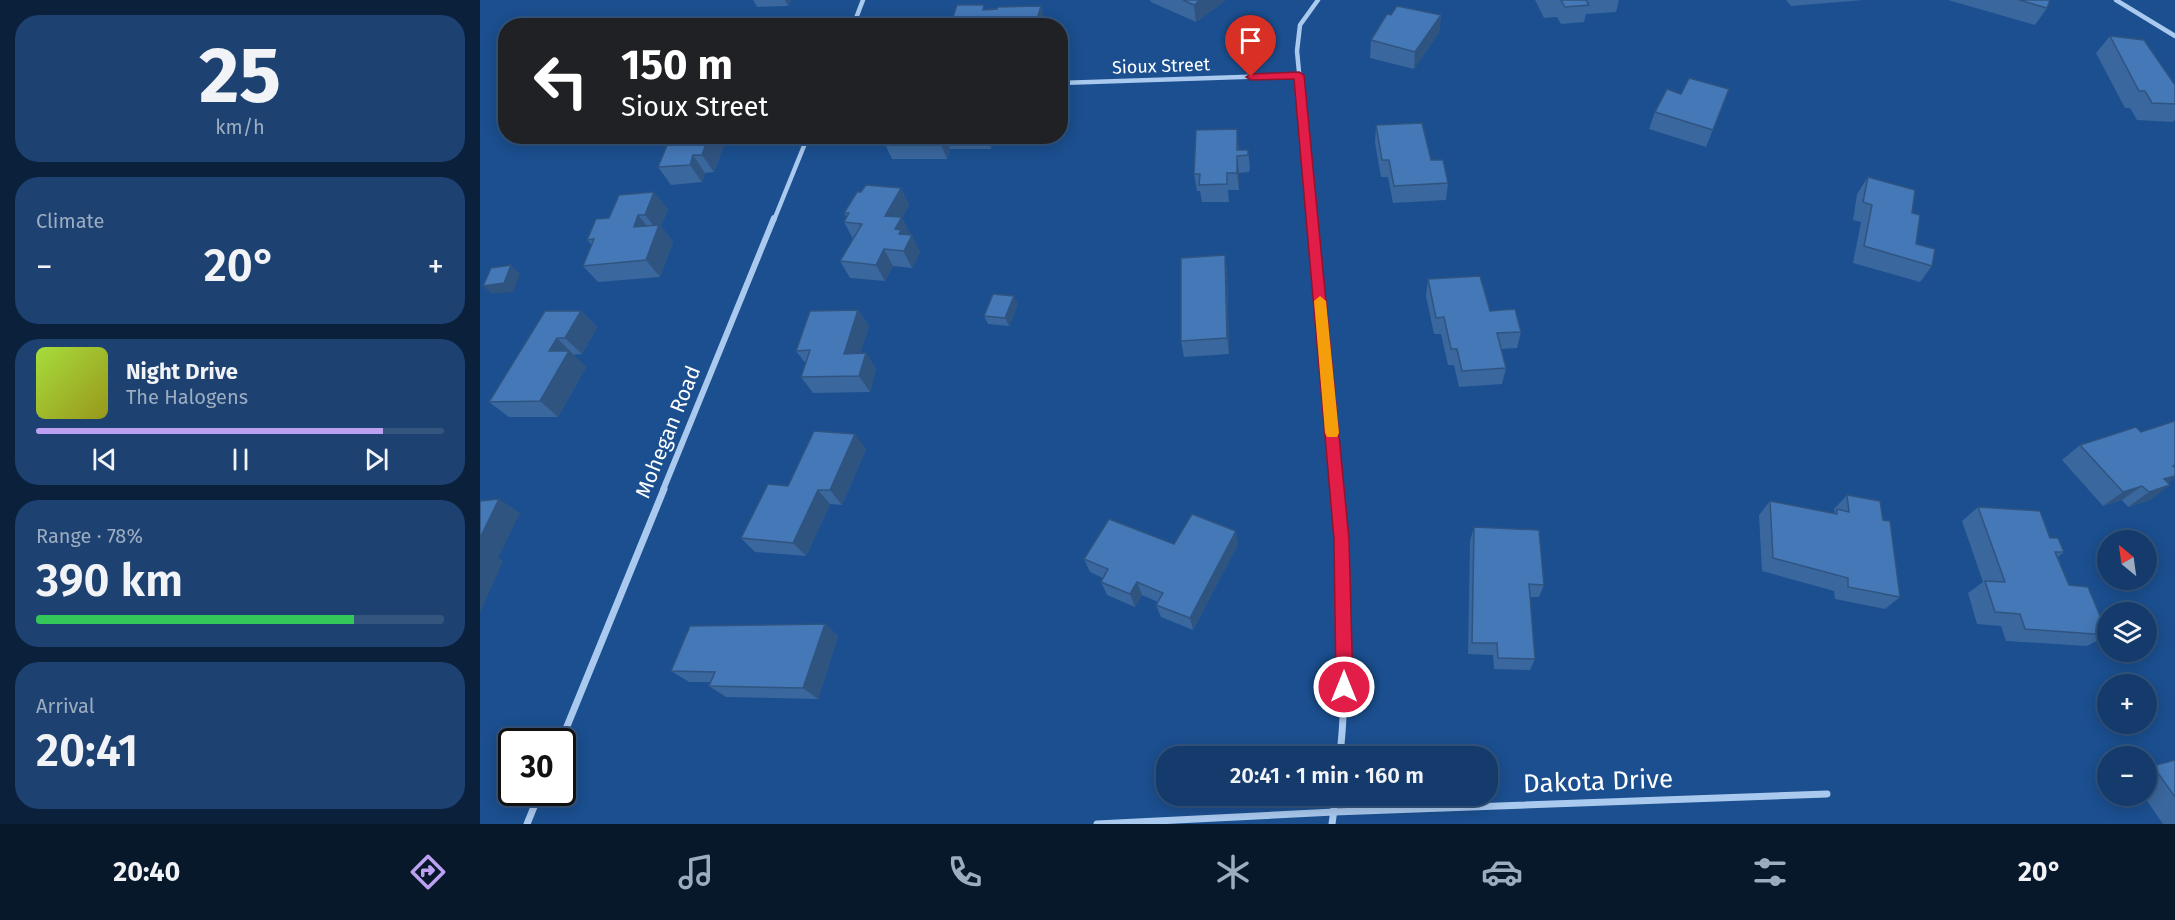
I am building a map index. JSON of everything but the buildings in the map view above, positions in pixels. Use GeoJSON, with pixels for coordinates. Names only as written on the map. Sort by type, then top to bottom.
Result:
{"type":"FeatureCollection","features":[{"type":"Feature","properties":{"kind":"street"},"geometry":{"type":"LineString","coordinates":[[856,18],[863,0]]}},
{"type":"Feature","properties":{"kind":"street"},"geometry":{"type":"LineString","coordinates":[[1318,0],[1304,15],[1297,37],[1342,539],[1345,709],[1341,746]]}},
{"type":"Feature","properties":{"kind":"street"},"geometry":{"type":"LineString","coordinates":[[2116,0],[2175,36]]}},
{"type":"Feature","properties":{"kind":"street","name":"Sioux Street"},"geometry":{"type":"LineString","coordinates":[[1068,83],[1299,75]]}},
{"type":"Feature","properties":{"kind":"street","name":"Mohegan Road"},"geometry":{"type":"LineString","coordinates":[[566,728],[805,144]]}},
{"type":"Feature","properties":{"kind":"street","name":"Dakota Drive"},"geometry":{"type":"LineString","coordinates":[[1097,824],[1334,812],[1827,794]]}},
{"type":"Feature","properties":{"kind":"street"},"geometry":{"type":"LineString","coordinates":[[527,824],[534,806]]}},
{"type":"Feature","properties":{"kind":"street"},"geometry":{"type":"LineString","coordinates":[[1332,824],[1335,806]]}},
{"type":"Feature","properties":{"kind":"slow traffic"},"geometry":{"type":"LineString","coordinates":[[1320,301],[1332,433]]}},
{"type":"Feature","properties":{"kind":"route"},"geometry":{"type":"LineString","coordinates":[[1251,77],[1299,75],[1342,539],[1344,687]]}}]}
